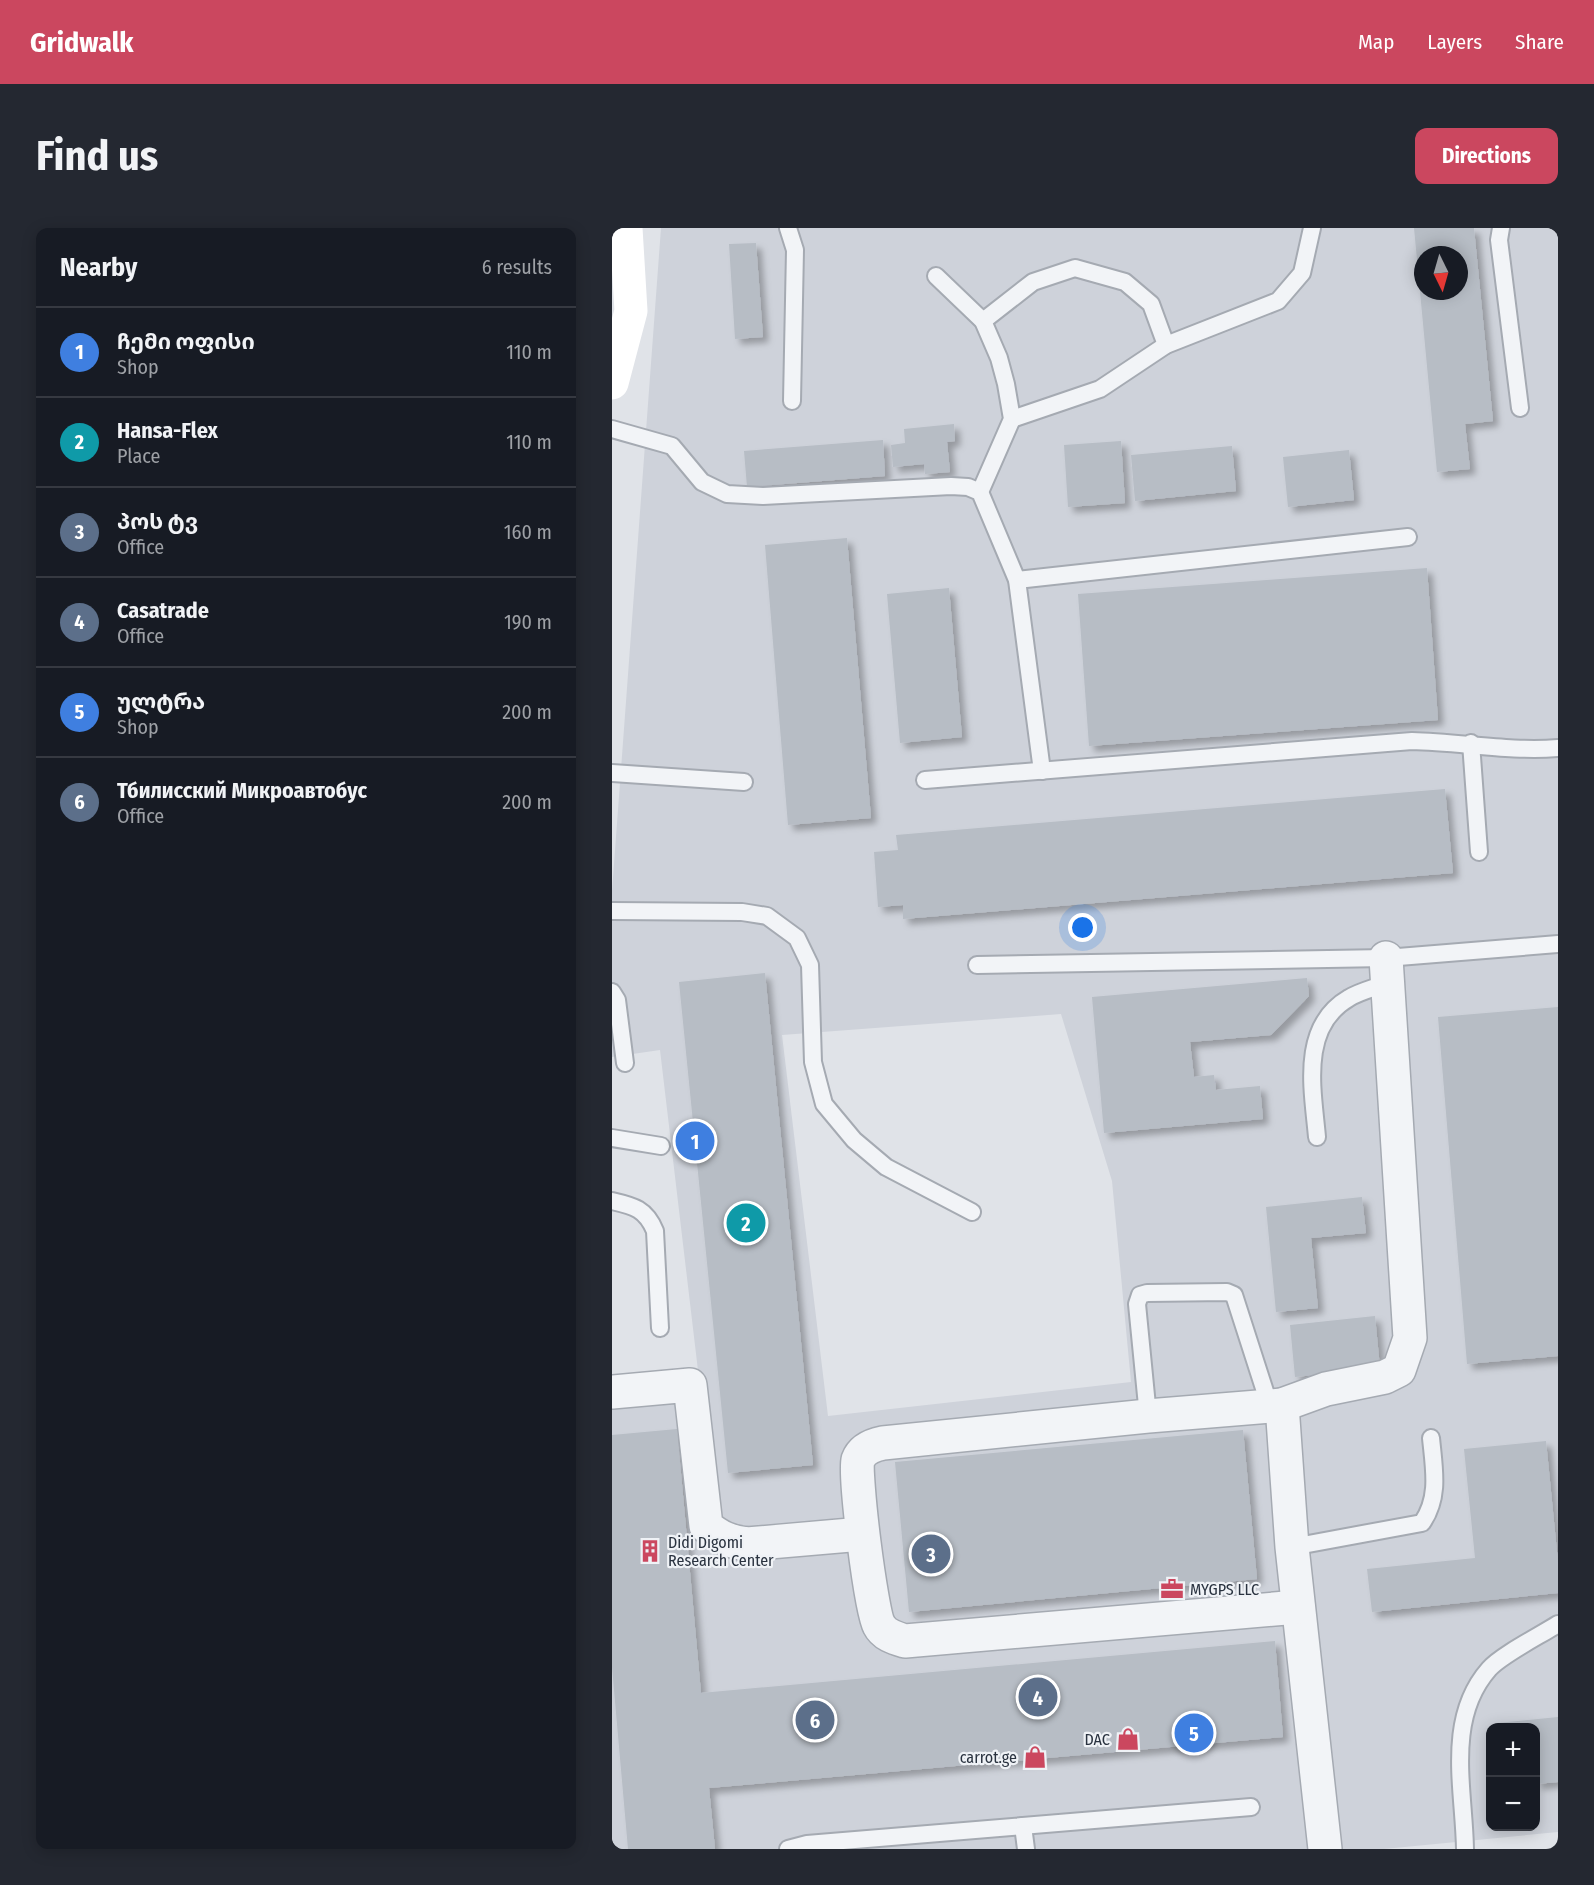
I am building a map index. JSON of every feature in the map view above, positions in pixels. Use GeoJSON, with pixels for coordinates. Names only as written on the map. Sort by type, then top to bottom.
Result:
{"type":"FeatureCollection","features":[{"type":"Feature","properties":{"kind":"main road"},"geometry":{"type":"LineString","coordinates":[[612,382],[622,310],[626,228]]}},
{"type":"Feature","properties":{"kind":"street"},"geometry":{"type":"LineString","coordinates":[[1298,1607],[905,1641],[890,1637],[878,1624],[862,1534],[858,1461],[864,1451],[873,1445],[1148,1416],[1276,1406],[1326,1389],[1385,1377],[1399,1370],[1410,1338],[1387,970]]}},
{"type":"Feature","properties":{"kind":"street"},"geometry":{"type":"LineString","coordinates":[[612,1392],[690,1385],[706,1526],[718,1536],[732,1542],[747,1544],[862,1534]]}},
{"type":"Feature","properties":{"kind":"street"},"geometry":{"type":"LineString","coordinates":[[1276,1406],[1325,1849]]}},
{"type":"Feature","properties":{"kind":"lane"},"geometry":{"type":"LineString","coordinates":[[788,228],[795,250],[792,401]]}},
{"type":"Feature","properties":{"kind":"lane"},"geometry":{"type":"LineString","coordinates":[[1012,419],[1100,389],[1166,345],[1278,301],[1302,273],[1312,228]]}},
{"type":"Feature","properties":{"kind":"lane"},"geometry":{"type":"LineString","coordinates":[[1501,228],[1499,240],[1520,408]]}},
{"type":"Feature","properties":{"kind":"lane"},"geometry":{"type":"LineString","coordinates":[[983,321],[1033,282],[1075,268],[1125,282],[1142,296],[1151,304],[1166,345]]}},
{"type":"Feature","properties":{"kind":"lane"},"geometry":{"type":"LineString","coordinates":[[936,276],[983,321],[999,358],[1012,419],[980,492]]}},
{"type":"Feature","properties":{"kind":"lane"},"geometry":{"type":"LineString","coordinates":[[612,429],[672,446],[702,482],[727,494],[763,496],[951,486],[968,487],[980,492],[1017,580],[1042,771]]}},
{"type":"Feature","properties":{"kind":"lane"},"geometry":{"type":"LineString","coordinates":[[1017,580],[1408,537]]}},
{"type":"Feature","properties":{"kind":"lane"},"geometry":{"type":"LineString","coordinates":[[925,780],[1412,741],[1471,743],[1528,750],[1558,748]]}},
{"type":"Feature","properties":{"kind":"lane"},"geometry":{"type":"LineString","coordinates":[[1471,743],[1479,852]]}},
{"type":"Feature","properties":{"kind":"lane"},"geometry":{"type":"LineString","coordinates":[[612,773],[744,782]]}},
{"type":"Feature","properties":{"kind":"lane"},"geometry":{"type":"LineString","coordinates":[[612,911],[742,912],[767,916],[797,939],[810,965],[813,1062],[824,1104],[854,1140],[886,1167],[972,1212]]}},
{"type":"Feature","properties":{"kind":"lane"},"geometry":{"type":"LineString","coordinates":[[977,965],[1387,970],[1558,944]]}},
{"type":"Feature","properties":{"kind":"lane"},"geometry":{"type":"LineString","coordinates":[[1317,1137],[1311,1064],[1320,1028],[1348,998],[1387,970]]}},
{"type":"Feature","properties":{"kind":"lane"},"geometry":{"type":"LineString","coordinates":[[612,992],[617,1000],[625,1063]]}},
{"type":"Feature","properties":{"kind":"lane"},"geometry":{"type":"LineString","coordinates":[[612,1138],[661,1146]]}},
{"type":"Feature","properties":{"kind":"lane"},"geometry":{"type":"LineString","coordinates":[[612,1201],[632,1206],[649,1216],[655,1231],[660,1328]]}},
{"type":"Feature","properties":{"kind":"lane"},"geometry":{"type":"LineString","coordinates":[[1148,1416],[1137,1304],[1140,1295],[1147,1293],[1227,1292],[1234,1295],[1276,1406]]}},
{"type":"Feature","properties":{"kind":"lane"},"geometry":{"type":"LineString","coordinates":[[1292,1547],[1422,1523],[1430,1512],[1435,1484],[1431,1438]]}},
{"type":"Feature","properties":{"kind":"lane"},"geometry":{"type":"LineString","coordinates":[[1465,1849],[1459,1737],[1469,1700],[1490,1668],[1558,1624]]}},
{"type":"Feature","properties":{"kind":"lane"},"geometry":{"type":"LineString","coordinates":[[788,1849],[807,1844],[1251,1807]]}},
{"type":"Feature","properties":{"kind":"lane"},"geometry":{"type":"LineString","coordinates":[[1023,1826],[1026,1849]]}},
{"type":"Feature","properties":{"kind":"shaded area"},"geometry":{"type":"Polygon","coordinates":[[[661,228],[1558,228],[1558,1832],[1384,1849],[612,1849],[612,1387],[699,1379],[660,1050],[612,1057],[612,891],[661,228]],[[1061,1014],[782,1035],[828,1416],[1131,1382],[1112,1181],[1061,1014]]]}},
{"type":"Feature","properties":{"kind":"building"},"geometry":{"type":"Polygon","coordinates":[[[1414,228],[1474,228],[1493,421],[1465,424],[1470,469],[1437,472],[1421,300],[1468,300],[1468,246],[1416,246],[1414,228]]]}},
{"type":"Feature","properties":{"kind":"building"},"geometry":{"type":"Polygon","coordinates":[[[756,243],[763,337],[735,339],[729,244],[756,243]]]}},
{"type":"Feature","properties":{"kind":"building"},"geometry":{"type":"Polygon","coordinates":[[[954,424],[955,441],[947,442],[950,472],[925,474],[924,464],[893,467],[891,445],[905,443],[904,429],[954,424]]]}},
{"type":"Feature","properties":{"kind":"building"},"geometry":{"type":"Polygon","coordinates":[[[883,440],[885,476],[747,487],[744,451],[883,440]]]}},
{"type":"Feature","properties":{"kind":"building"},"geometry":{"type":"Polygon","coordinates":[[[1121,441],[1125,503],[1068,507],[1064,445],[1121,441]]]}},
{"type":"Feature","properties":{"kind":"building"},"geometry":{"type":"Polygon","coordinates":[[[1232,446],[1236,491],[1135,501],[1131,455],[1232,446]]]}},
{"type":"Feature","properties":{"kind":"building"},"geometry":{"type":"Polygon","coordinates":[[[1349,450],[1354,500],[1288,507],[1283,457],[1349,450]]]}},
{"type":"Feature","properties":{"kind":"building"},"geometry":{"type":"Polygon","coordinates":[[[847,538],[871,818],[788,825],[765,545],[847,538]]]}},
{"type":"Feature","properties":{"kind":"building"},"geometry":{"type":"Polygon","coordinates":[[[1427,568],[1438,720],[1089,746],[1078,594],[1427,568]]]}},
{"type":"Feature","properties":{"kind":"building"},"geometry":{"type":"Polygon","coordinates":[[[949,588],[962,737],[900,743],[887,594],[949,588]]]}},
{"type":"Feature","properties":{"kind":"building"},"geometry":{"type":"Polygon","coordinates":[[[1445,789],[1453,873],[903,919],[903,905],[878,907],[874,852],[898,850],[896,835],[1445,789]]]}},
{"type":"Feature","properties":{"kind":"building"},"geometry":{"type":"Polygon","coordinates":[[[765,973],[813,1465],[728,1473],[679,982],[765,973]]]}},
{"type":"Feature","properties":{"kind":"building"},"geometry":{"type":"Polygon","coordinates":[[[1307,978],[1309,996],[1271,1035],[1190,1042],[1194,1077],[1214,1075],[1216,1090],[1260,1086],[1263,1119],[1104,1133],[1092,997],[1307,978]]]}},
{"type":"Feature","properties":{"kind":"building"},"geometry":{"type":"Polygon","coordinates":[[[1558,1007],[1558,1356],[1467,1364],[1438,1017],[1558,1007]]]}},
{"type":"Feature","properties":{"kind":"building"},"geometry":{"type":"Polygon","coordinates":[[[1362,1197],[1366,1233],[1311,1238],[1318,1308],[1276,1312],[1266,1207],[1362,1197]]]}},
{"type":"Feature","properties":{"kind":"building"},"geometry":{"type":"Polygon","coordinates":[[[1375,1316],[1380,1368],[1295,1377],[1290,1325],[1375,1316]]]}},
{"type":"Feature","properties":{"kind":"building"},"geometry":{"type":"Polygon","coordinates":[[[677,1429],[701,1693],[1275,1641],[1283,1737],[709,1788],[715,1849],[628,1849],[612,1667],[612,1435],[677,1429]]]}},
{"type":"Feature","properties":{"kind":"building"},"geometry":{"type":"Polygon","coordinates":[[[1243,1430],[1257,1579],[909,1612],[895,1462],[1243,1430]]]}},
{"type":"Feature","properties":{"kind":"building"},"geometry":{"type":"Polygon","coordinates":[[[1546,1441],[1558,1562],[1558,1593],[1372,1612],[1367,1569],[1475,1558],[1464,1449],[1546,1441]]]}},
{"type":"Feature","properties":{"kind":"building"},"geometry":{"type":"Polygon","coordinates":[[[1558,1717],[1558,1782],[1540,1784],[1540,1723],[1497,1723],[1558,1717]]]}},
{"type":"Feature","properties":{"kind":"place","name":"ჩემი ოფისი"},"geometry":{"type":"Point","coordinates":[695,1141]}},
{"type":"Feature","properties":{"kind":"place","name":"Hansa-Flex"},"geometry":{"type":"Point","coordinates":[746,1223]}},
{"type":"Feature","properties":{"kind":"place","name":"Didi Digomi Research Center"},"geometry":{"type":"Point","coordinates":[650,1551]}},
{"type":"Feature","properties":{"kind":"place","name":"პოს ტვ"},"geometry":{"type":"Point","coordinates":[931,1554]}},
{"type":"Feature","properties":{"kind":"place","name":"MYGPS LLC"},"geometry":{"type":"Point","coordinates":[1172,1589]}},
{"type":"Feature","properties":{"kind":"place","name":"Casatrade"},"geometry":{"type":"Point","coordinates":[1038,1697]}},
{"type":"Feature","properties":{"kind":"place","name":"Тбилисский Микроавтобус"},"geometry":{"type":"Point","coordinates":[815,1720]}},
{"type":"Feature","properties":{"kind":"place","name":"ულტრა"},"geometry":{"type":"Point","coordinates":[1194,1733]}},
{"type":"Feature","properties":{"kind":"place","name":"DAC"},"geometry":{"type":"Point","coordinates":[1128,1739]}},
{"type":"Feature","properties":{"kind":"place","name":"carrot.ge"},"geometry":{"type":"Point","coordinates":[1035,1757]}}]}
